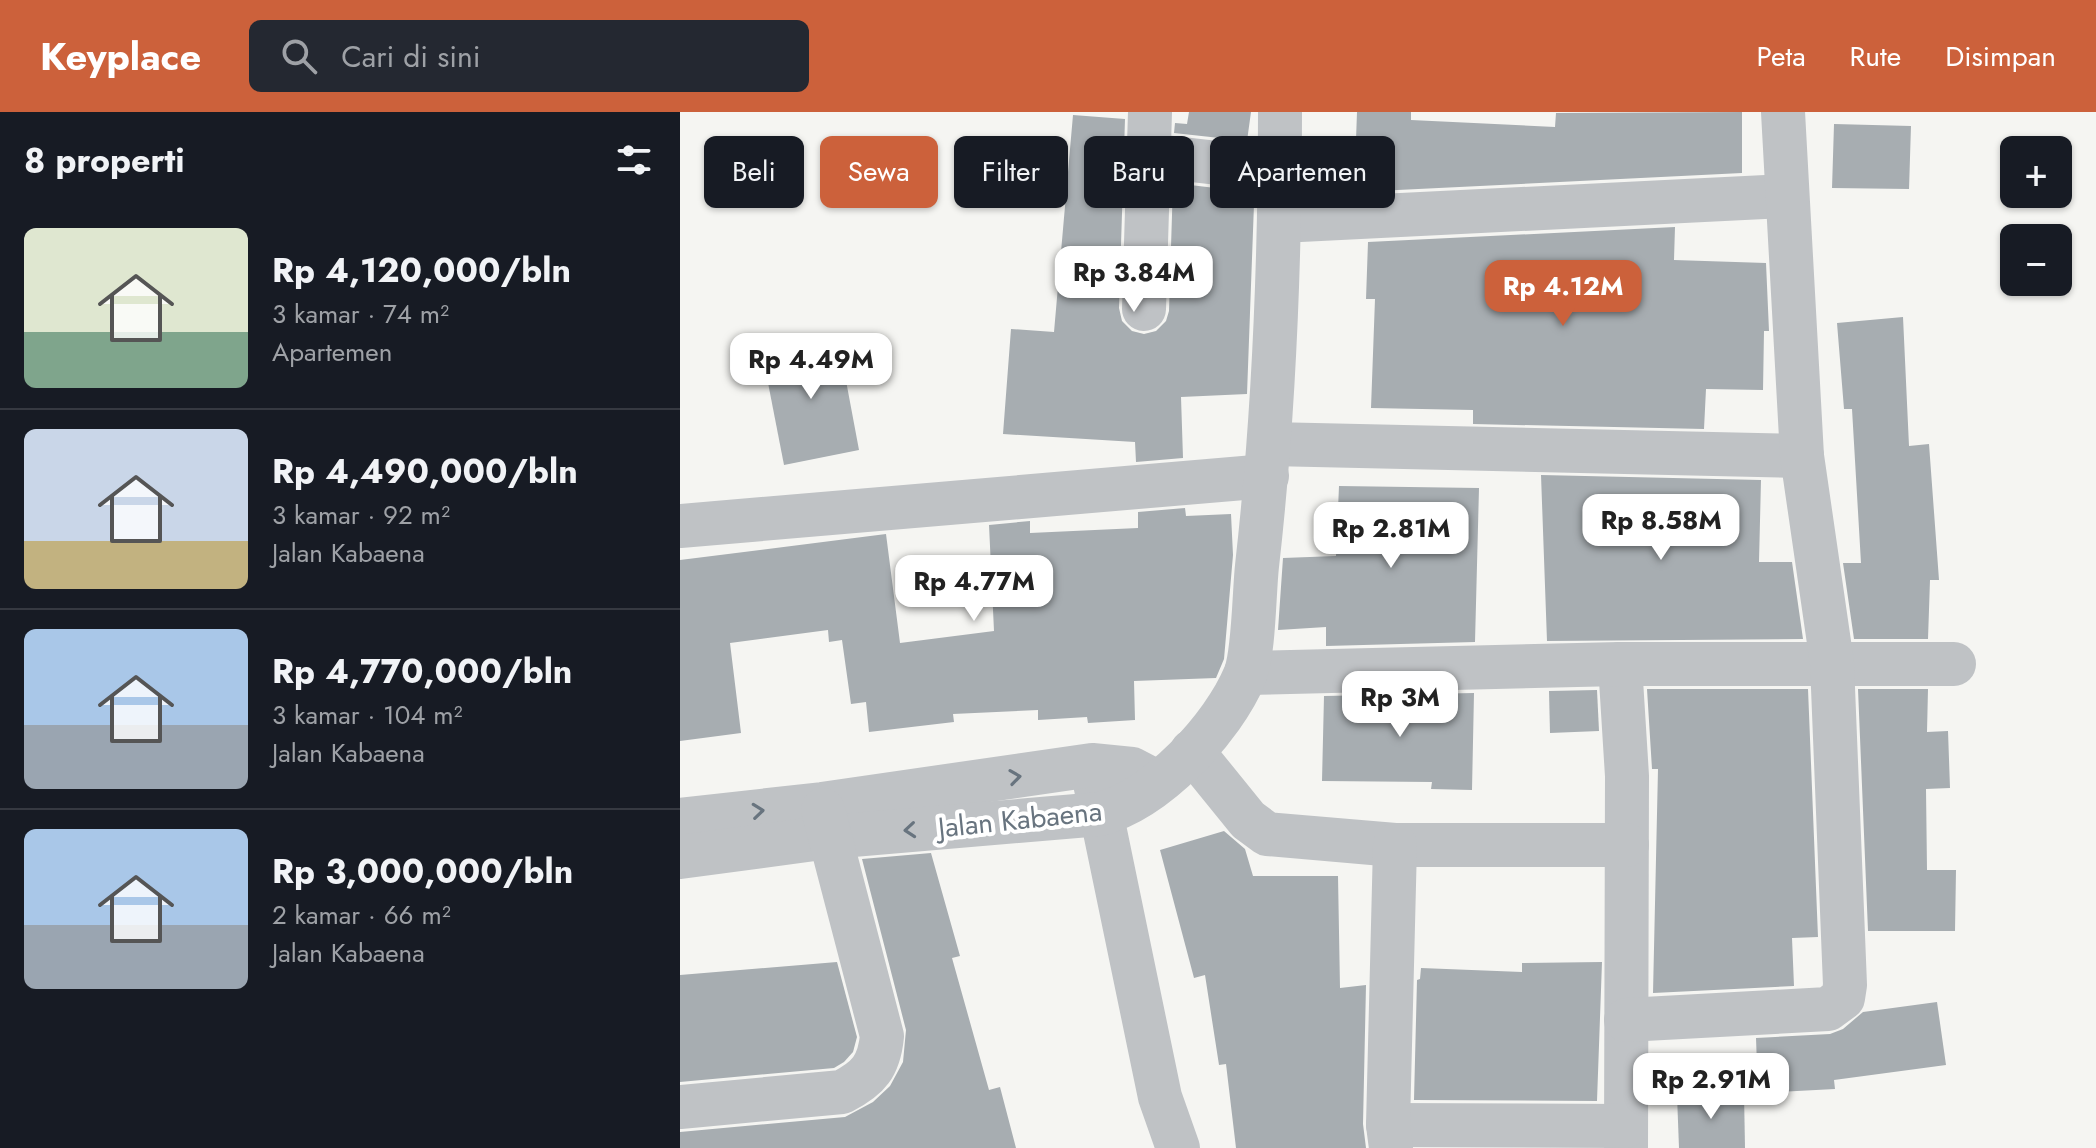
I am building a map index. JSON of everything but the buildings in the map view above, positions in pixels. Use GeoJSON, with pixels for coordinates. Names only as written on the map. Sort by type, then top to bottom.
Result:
{"type":"FeatureCollection","features":[{"type":"Feature","properties":{"kind":"street"},"geometry":{"type":"LineString","coordinates":[[1148,136],[1150,112]]}},
{"type":"Feature","properties":{"kind":"street"},"geometry":{"type":"LineString","coordinates":[[1280,112],[1280,136]]}},
{"type":"Feature","properties":{"kind":"street"},"geometry":{"type":"LineString","coordinates":[[1626,1020],[1828,1009],[1843,998],[1845,985],[1832,663],[1802,456],[1783,112]]}},
{"type":"Feature","properties":{"kind":"street"},"geometry":{"type":"LineString","coordinates":[[1280,221],[1786,196]]}},
{"type":"Feature","properties":{"kind":"street"},"geometry":{"type":"LineString","coordinates":[[1144,309],[1146,208]]}},
{"type":"Feature","properties":{"kind":"street"},"geometry":{"type":"LineString","coordinates":[[1157,782],[1215,726],[1246,673],[1268,460],[1280,208]]}},
{"type":"Feature","properties":{"kind":"street"},"geometry":{"type":"LineString","coordinates":[[680,526],[1268,460],[1802,456]]}},
{"type":"Feature","properties":{"kind":"street"},"geometry":{"type":"LineString","coordinates":[[1246,673],[1620,664],[1954,664]]}},
{"type":"Feature","properties":{"kind":"street"},"geometry":{"type":"LineString","coordinates":[[1395,845],[1390,1137],[1626,1137],[1627,776],[1620,664]]}},
{"type":"Feature","properties":{"kind":"street"},"geometry":{"type":"LineString","coordinates":[[1192,751],[1248,820],[1267,834],[1395,845],[1627,845]]}},
{"type":"Feature","properties":{"kind":"street"},"geometry":{"type":"LineString","coordinates":[[1092,765],[1160,1097],[1178,1148]]}},
{"type":"Feature","properties":{"kind":"street","name":"Jalan Kabaena"},"geometry":{"type":"LineString","coordinates":[[680,820],[825,821],[1100,814],[1125,805],[1157,782],[1132,769],[1092,765],[825,821],[680,857]]}},
{"type":"Feature","properties":{"kind":"street"},"geometry":{"type":"LineString","coordinates":[[680,1107],[842,1092],[865,1080],[879,1060],[882,1036],[825,821]]}}]}
